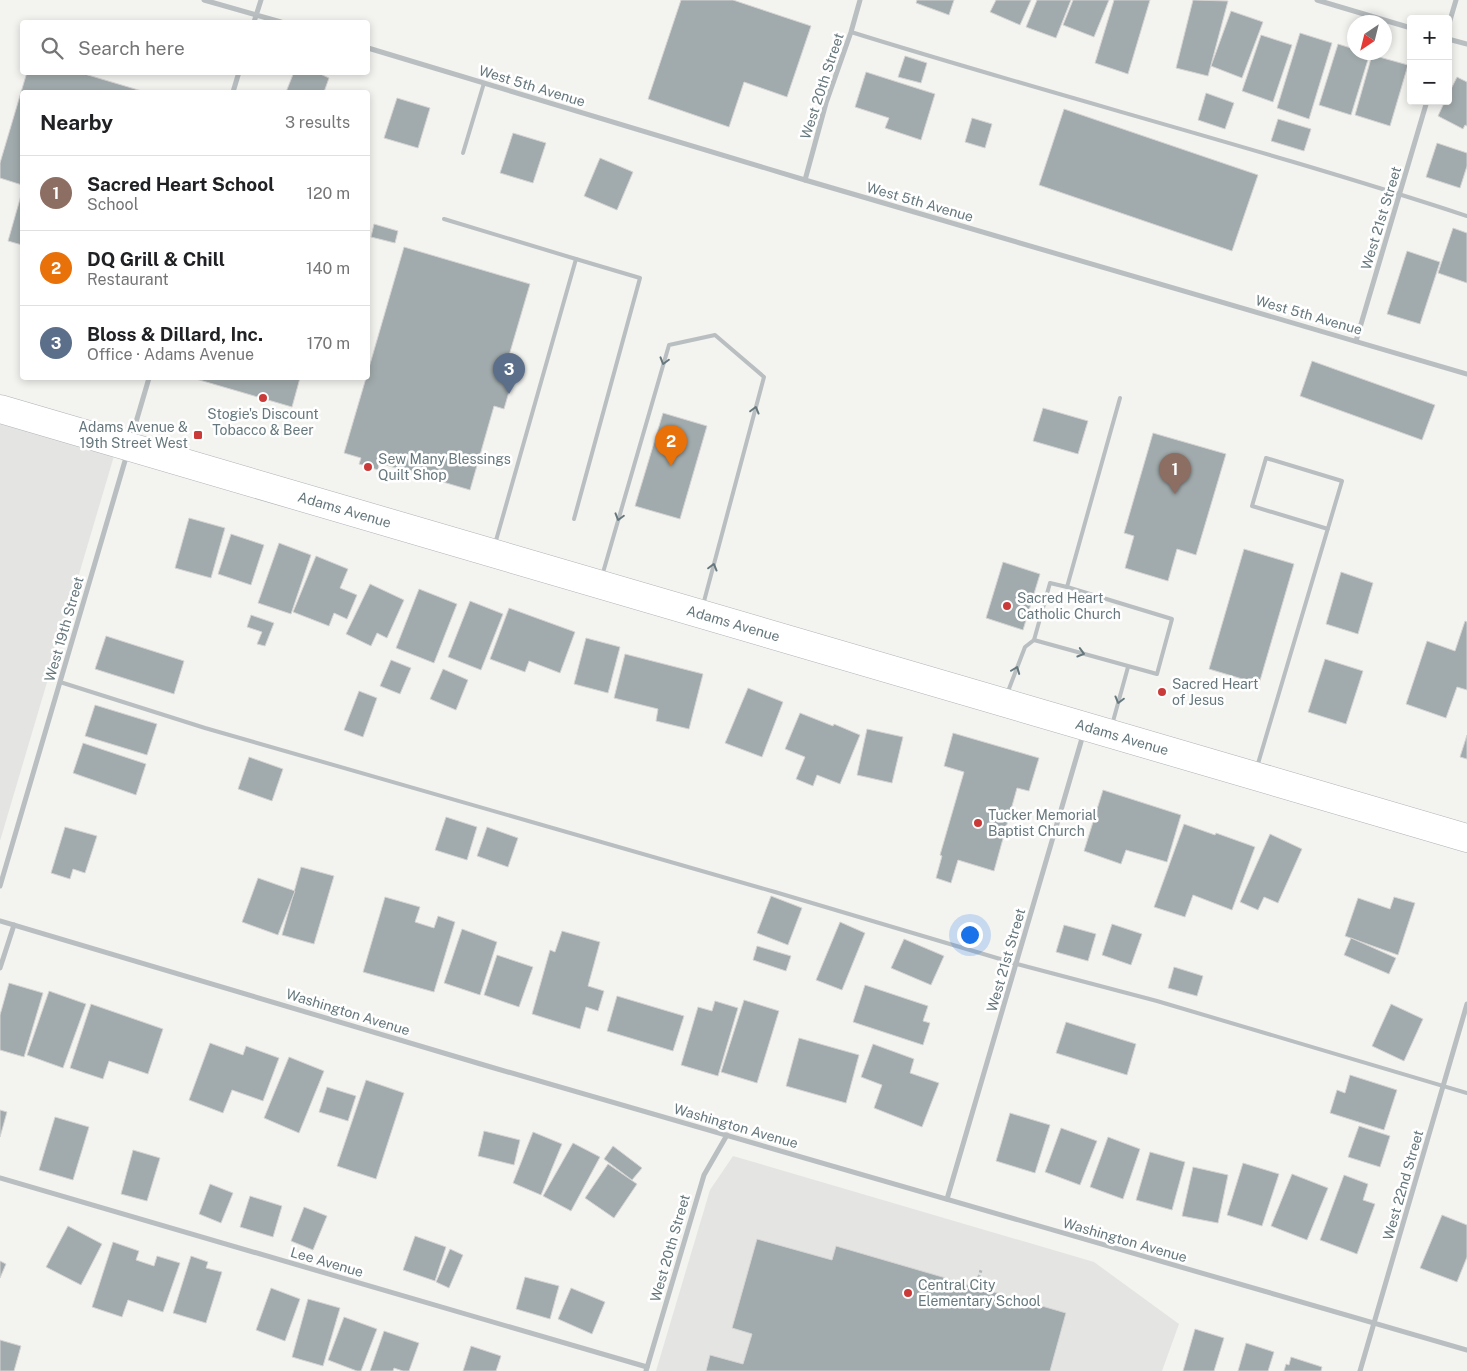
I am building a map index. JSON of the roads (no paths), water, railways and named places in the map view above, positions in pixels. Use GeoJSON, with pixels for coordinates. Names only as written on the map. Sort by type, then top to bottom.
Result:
{"type":"FeatureCollection","features":[{"type":"Feature","properties":{"kind":"main road","name":"Adams Avenue"},"geometry":{"type":"LineString","coordinates":[[0,409],[1467,838]]}},
{"type":"Feature","properties":{"kind":"street"},"geometry":{"type":"LineString","coordinates":[[204,0],[274,20]]}},
{"type":"Feature","properties":{"kind":"street"},"geometry":{"type":"LineString","coordinates":[[255,20],[260,0]]}},
{"type":"Feature","properties":{"kind":"street","name":"West 20th Street"},"geometry":{"type":"LineString","coordinates":[[805,180],[826,103],[860,0]]}},
{"type":"Feature","properties":{"kind":"street"},"geometry":{"type":"LineString","coordinates":[[1317,0],[1407,27]]}},
{"type":"Feature","properties":{"kind":"street"},"geometry":{"type":"LineString","coordinates":[[1452,15],[1456,0]]}},
{"type":"Feature","properties":{"kind":"street"},"geometry":{"type":"LineString","coordinates":[[1452,40],[1467,44]]}},
{"type":"Feature","properties":{"kind":"street","name":"West 5th Avenue"},"geometry":{"type":"LineString","coordinates":[[370,49],[805,180],[1467,374]]}},
{"type":"Feature","properties":{"kind":"street"},"geometry":{"type":"LineString","coordinates":[[234,90],[238,75]]}},
{"type":"Feature","properties":{"kind":"street","name":"West 21st Street"},"geometry":{"type":"LineString","coordinates":[[1356,341],[1426,105]]}},
{"type":"Feature","properties":{"kind":"street","name":"West 19th Street"},"geometry":{"type":"LineString","coordinates":[[0,886],[148,380]]}},
{"type":"Feature","properties":{"kind":"street","name":"West 21st Street"},"geometry":{"type":"LineString","coordinates":[[947,1200],[1017,964],[1098,730]]}},
{"type":"Feature","properties":{"kind":"street","name":"Washington Avenue"},"geometry":{"type":"LineString","coordinates":[[0,921],[947,1200],[1467,1350]]}},
{"type":"Feature","properties":{"kind":"street"},"geometry":{"type":"LineString","coordinates":[[0,968],[14,925]]}},
{"type":"Feature","properties":{"kind":"street","name":"West 22nd Street"},"geometry":{"type":"LineString","coordinates":[[1360,1371],[1467,1004]]}},
{"type":"Feature","properties":{"kind":"street","name":"West 20th Street"},"geometry":{"type":"LineString","coordinates":[[646,1369],[704,1175],[727,1135]]}},
{"type":"Feature","properties":{"kind":"street","name":"Lee Avenue"},"geometry":{"type":"LineString","coordinates":[[0,1178],[646,1369]]}},
{"type":"Feature","properties":{"kind":"lane"},"geometry":{"type":"LineString","coordinates":[[851,32],[1400,194],[1467,216]]}},
{"type":"Feature","properties":{"kind":"lane"},"geometry":{"type":"LineString","coordinates":[[463,153],[484,83]]}},
{"type":"Feature","properties":{"kind":"lane"},"geometry":{"type":"LineString","coordinates":[[444,218],[640,278],[574,519]]}},
{"type":"Feature","properties":{"kind":"lane"},"geometry":{"type":"LineString","coordinates":[[492,554],[576,259]]}},
{"type":"Feature","properties":{"kind":"lane"},"geometry":{"type":"LineString","coordinates":[[600,585],[669,345],[715,335],[764,377],[701,615]]}},
{"type":"Feature","properties":{"kind":"lane"},"geometry":{"type":"LineString","coordinates":[[1067,587],[1120,398]]}},
{"type":"Feature","properties":{"kind":"lane"},"geometry":{"type":"LineString","coordinates":[[1254,776],[1328,529],[1342,481],[1266,458],[1252,506],[1328,529]]}},
{"type":"Feature","properties":{"kind":"lane"},"geometry":{"type":"LineString","coordinates":[[1004,703],[1025,647],[1034,640],[1050,583],[1172,619],[1157,674],[1034,640]]}},
{"type":"Feature","properties":{"kind":"lane"},"geometry":{"type":"LineString","coordinates":[[1098,730],[1128,667]]}},
{"type":"Feature","properties":{"kind":"lane"},"geometry":{"type":"LineString","coordinates":[[60,682],[205,728],[775,892],[1017,964],[1157,1001],[1467,1093]]}},
{"type":"Feature","properties":{"kind":"place","name":"Bloss & Dillard, Inc."},"geometry":{"type":"Point","coordinates":[509,394]}},
{"type":"Feature","properties":{"kind":"place","name":"Stogie's Discount Tobacco & Beer"},"geometry":{"type":"Point","coordinates":[263,398]}},
{"type":"Feature","properties":{"kind":"place","name":"Adams Avenue & 19th Street West"},"geometry":{"type":"Point","coordinates":[198,435]}},
{"type":"Feature","properties":{"kind":"place","name":"DQ Grill & Chill"},"geometry":{"type":"Point","coordinates":[671,466]}},
{"type":"Feature","properties":{"kind":"place","name":"Sew Many Blessings Quilt Shop"},"geometry":{"type":"Point","coordinates":[368,467]}},
{"type":"Feature","properties":{"kind":"place","name":"Sacred Heart School"},"geometry":{"type":"Point","coordinates":[1175,494]}},
{"type":"Feature","properties":{"kind":"place","name":"Sacred Heart Catholic Church"},"geometry":{"type":"Point","coordinates":[1007,606]}},
{"type":"Feature","properties":{"kind":"place","name":"Sacred Heart of Jesus"},"geometry":{"type":"Point","coordinates":[1162,692]}},
{"type":"Feature","properties":{"kind":"place","name":"Tucker Memorial Baptist Church"},"geometry":{"type":"Point","coordinates":[978,823]}},
{"type":"Feature","properties":{"kind":"place","name":"Central City Elementary School"},"geometry":{"type":"Point","coordinates":[908,1293]}}]}
